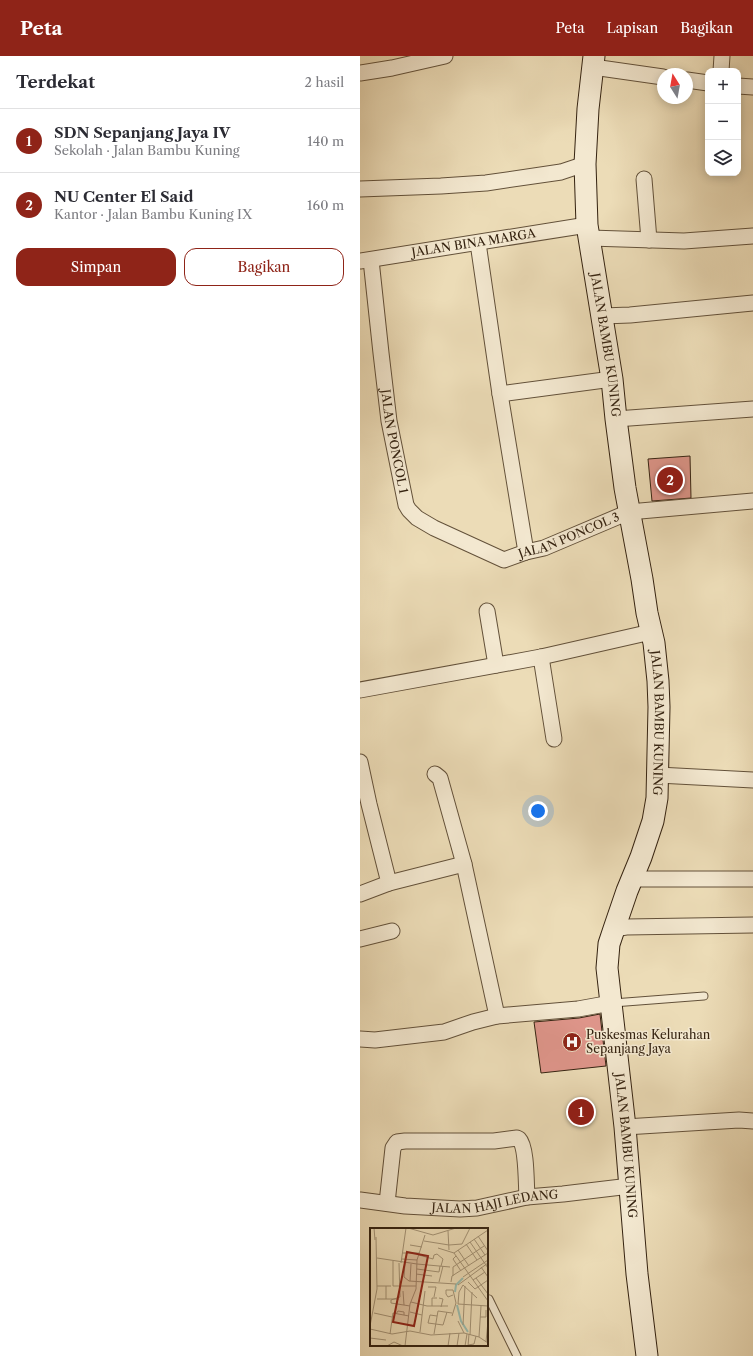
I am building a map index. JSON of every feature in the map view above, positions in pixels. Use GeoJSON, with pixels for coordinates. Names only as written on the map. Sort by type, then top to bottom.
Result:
{"type":"FeatureCollection","features":[{"type":"Feature","properties":{"kind":"street"},"geometry":{"type":"LineString","coordinates":[[360,73],[392,68],[445,56]]}},
{"type":"Feature","properties":{"kind":"street"},"geometry":{"type":"LineString","coordinates":[[721,68],[722,56]]}},
{"type":"Feature","properties":{"kind":"street"},"geometry":{"type":"LineString","coordinates":[[593,62],[657,76]]}},
{"type":"Feature","properties":{"kind":"street","name":"JALAN BAMBU KUNING"},"geometry":{"type":"LineString","coordinates":[[593,62],[585,164],[589,232],[603,316],[629,512],[642,579],[646,613],[654,643],[658,681],[658,775],[657,798],[653,821],[614,929],[610,944],[607,968],[625,1127],[637,1274],[648,1356]]}},
{"type":"Feature","properties":{"kind":"street"},"geometry":{"type":"LineString","coordinates":[[693,81],[705,83]]}},
{"type":"Feature","properties":{"kind":"street"},"geometry":{"type":"LineString","coordinates":[[741,86],[753,87]]}},
{"type":"Feature","properties":{"kind":"street"},"geometry":{"type":"LineString","coordinates":[[360,188],[441,186],[486,183],[561,172],[585,164]]}},
{"type":"Feature","properties":{"kind":"street"},"geometry":{"type":"LineString","coordinates":[[644,179],[649,240]]}},
{"type":"Feature","properties":{"kind":"street","name":"JALAN BINA MARGA"},"geometry":{"type":"LineString","coordinates":[[366,260],[478,243],[589,232],[649,240],[684,241],[753,236]]}},
{"type":"Feature","properties":{"kind":"street"},"geometry":{"type":"LineString","coordinates":[[478,243],[500,394],[526,552]]}},
{"type":"Feature","properties":{"kind":"street","name":"JALAN PONCOL 1"},"geometry":{"type":"LineString","coordinates":[[366,260],[381,353],[389,421],[406,505],[417,518],[434,528],[499,559],[509,559]]}},
{"type":"Feature","properties":{"kind":"street"},"geometry":{"type":"LineString","coordinates":[[603,316],[630,315],[753,303]]}},
{"type":"Feature","properties":{"kind":"street"},"geometry":{"type":"LineString","coordinates":[[500,394],[612,379]]}},
{"type":"Feature","properties":{"kind":"street"},"geometry":{"type":"LineString","coordinates":[[616,419],[753,410]]}},
{"type":"Feature","properties":{"kind":"street","name":"JALAN PONCOL 3"},"geometry":{"type":"LineString","coordinates":[[509,559],[526,552],[544,548],[629,512],[753,502]]}},
{"type":"Feature","properties":{"kind":"street"},"geometry":{"type":"LineString","coordinates":[[487,611],[496,665]]}},
{"type":"Feature","properties":{"kind":"street","name":"JALAN BAMBU KUNING"},"geometry":{"type":"LineString","coordinates":[[360,690],[541,657],[651,632]]}},
{"type":"Feature","properties":{"kind":"street"},"geometry":{"type":"LineString","coordinates":[[541,657],[554,739]]}},
{"type":"Feature","properties":{"kind":"street"},"geometry":{"type":"LineString","coordinates":[[360,762],[389,883]]}},
{"type":"Feature","properties":{"kind":"street"},"geometry":{"type":"LineString","coordinates":[[435,774],[440,778],[464,864],[497,1016]]}},
{"type":"Feature","properties":{"kind":"street"},"geometry":{"type":"LineString","coordinates":[[658,775],[753,780]]}},
{"type":"Feature","properties":{"kind":"street"},"geometry":{"type":"LineString","coordinates":[[360,894],[389,883],[464,864]]}},
{"type":"Feature","properties":{"kind":"street"},"geometry":{"type":"LineString","coordinates":[[632,879],[753,879]]}},
{"type":"Feature","properties":{"kind":"street"},"geometry":{"type":"LineString","coordinates":[[614,929],[753,925]]}},
{"type":"Feature","properties":{"kind":"street"},"geometry":{"type":"LineString","coordinates":[[360,939],[392,931]]}},
{"type":"Feature","properties":{"kind":"street"},"geometry":{"type":"LineString","coordinates":[[360,1039],[375,1040],[444,1032],[497,1016],[578,1009],[611,1003]]}},
{"type":"Feature","properties":{"kind":"street"},"geometry":{"type":"LineString","coordinates":[[625,1127],[740,1120],[753,1121]]}},
{"type":"Feature","properties":{"kind":"street"},"geometry":{"type":"LineString","coordinates":[[387,1203],[392,1148],[397,1142],[405,1141],[494,1141],[517,1138],[523,1145],[526,1167],[526,1197]]}},
{"type":"Feature","properties":{"kind":"street","name":"JALAN HAJI LEDANG"},"geometry":{"type":"LineString","coordinates":[[360,1200],[428,1208],[477,1208],[526,1197],[630,1186]]}},
{"type":"Feature","properties":{"kind":"lane"},"geometry":{"type":"LineString","coordinates":[[611,1003],[704,996]]}},
{"type":"Feature","properties":{"kind":"lane"},"geometry":{"type":"LineString","coordinates":[[489,1299],[517,1356]]}},
{"type":"Feature","properties":{"kind":"building"},"geometry":{"type":"Polygon","coordinates":[[[690,456],[691,498],[652,501],[648,459],[690,456]]]}},
{"type":"Feature","properties":{"kind":"building","name":"Puskesmas Kelurahan Sepanjang Jaya"},"geometry":{"type":"Polygon","coordinates":[[[600,1014],[606,1066],[541,1073],[534,1022],[579,1018],[600,1014]]]}},
{"type":"Feature","properties":{"kind":"place","name":"NU Center El Said"},"geometry":{"type":"Point","coordinates":[670,480]}},
{"type":"Feature","properties":{"kind":"place","name":"Puskesmas Kelurahan Sepanjang Jaya"},"geometry":{"type":"Point","coordinates":[572,1042]}},
{"type":"Feature","properties":{"kind":"place","name":"SDN Sepanjang Jaya IV"},"geometry":{"type":"Point","coordinates":[581,1112]}}]}
